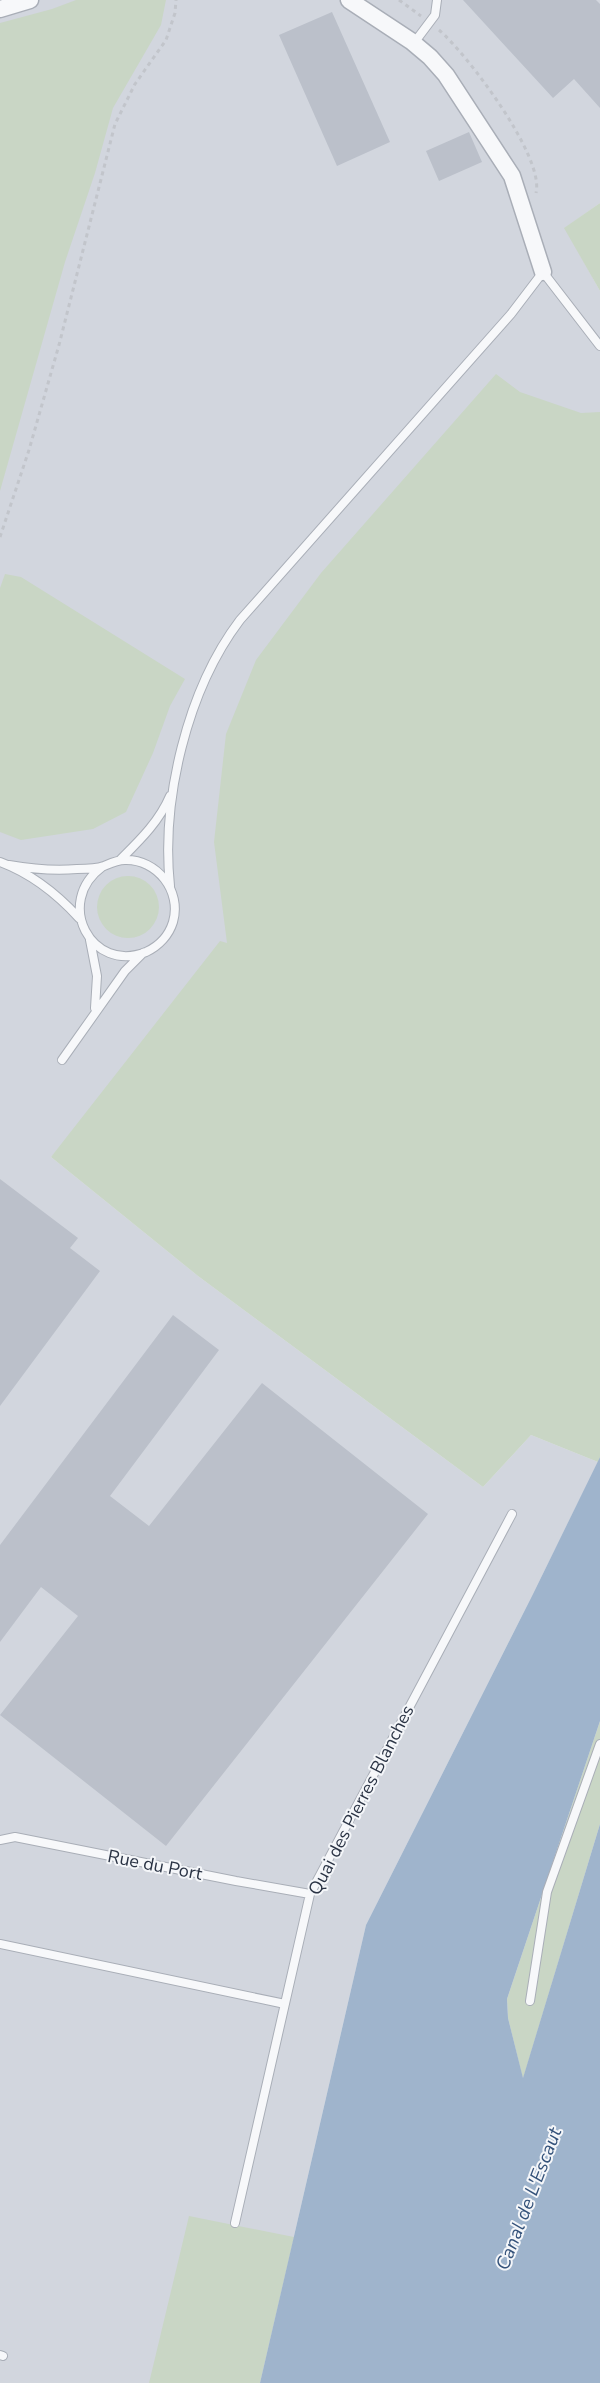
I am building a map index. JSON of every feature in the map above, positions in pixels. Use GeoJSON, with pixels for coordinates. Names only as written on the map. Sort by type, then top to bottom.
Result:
{"type":"FeatureCollection","features":[{"type":"Feature","properties":{"kind":"street"},"geometry":{"type":"LineString","coordinates":[[349,0],[414,43],[446,75],[506,164],[527,216],[543,272]]}},
{"type":"Feature","properties":{"kind":"street"},"geometry":{"type":"LineString","coordinates":[[0,1],[26,1]]}},
{"type":"Feature","properties":{"kind":"street"},"geometry":{"type":"LineString","coordinates":[[0,9],[26,1]]}},
{"type":"Feature","properties":{"kind":"lane"},"geometry":{"type":"LineString","coordinates":[[414,43],[435,15],[437,0]]}},
{"type":"Feature","properties":{"kind":"lane"},"geometry":{"type":"LineString","coordinates":[[62,1060],[95,1010],[124,971],[144,952],[164,938],[172,925],[175,909],[170,886],[167,844],[173,788],[193,709],[209,670],[228,636],[252,605],[511,314],[543,272],[600,346]]}},
{"type":"Feature","properties":{"kind":"lane"},"geometry":{"type":"LineString","coordinates":[[120,860],[156,820],[173,788]]}},
{"type":"Feature","properties":{"kind":"lane"},"geometry":{"type":"LineString","coordinates":[[80,918],[79,904],[83,889],[91,876],[102,867],[120,860],[135,861],[149,866],[161,874],[170,886]]}},
{"type":"Feature","properties":{"kind":"lane"},"geometry":{"type":"LineString","coordinates":[[0,862],[9,865],[51,869],[102,867]]}},
{"type":"Feature","properties":{"kind":"lane"},"geometry":{"type":"LineString","coordinates":[[9,865],[56,896],[80,918],[90,938],[97,976],[95,1010]]}},
{"type":"Feature","properties":{"kind":"lane"},"geometry":{"type":"LineString","coordinates":[[90,938],[100,948],[113,954],[129,956],[144,952]]}},
{"type":"Feature","properties":{"kind":"lane","name":"Quai des Pierres Blanches"},"geometry":{"type":"LineString","coordinates":[[235,2223],[310,1894],[512,1514]]}},
{"type":"Feature","properties":{"kind":"lane"},"geometry":{"type":"LineString","coordinates":[[530,2000],[547,1892],[600,1744]]}},
{"type":"Feature","properties":{"kind":"lane","name":"Rue du Port"},"geometry":{"type":"LineString","coordinates":[[0,1840],[16,1837],[236,1882],[310,1894]]}},
{"type":"Feature","properties":{"kind":"lane"},"geometry":{"type":"LineString","coordinates":[[0,1944],[285,2004]]}},
{"type":"Feature","properties":{"kind":"path"},"geometry":{"type":"LineString","coordinates":[[0,537],[29,450],[59,345],[115,124],[135,84],[166,40],[176,13],[176,0]]}},
{"type":"Feature","properties":{"kind":"path"},"geometry":{"type":"LineString","coordinates":[[399,0],[448,38],[470,63],[528,152],[537,175],[538,186],[527,216]]}},
{"type":"Feature","properties":{"kind":"shaded area"},"geometry":{"type":"Polygon","coordinates":[[[0,0],[600,0],[600,203],[565,228],[600,291],[600,562],[51,1157],[198,1276],[483,1487],[531,1435],[598,1462],[366,1925],[260,2383],[0,2383],[0,0]]]}},
{"type":"Feature","properties":{"kind":"green space"},"geometry":{"type":"Polygon","coordinates":[[[76,0],[166,0],[161,25],[113,108],[95,173],[65,262],[0,491],[0,23],[52,9],[76,0]]]}},
{"type":"Feature","properties":{"kind":"green space"},"geometry":{"type":"Polygon","coordinates":[[[600,203],[600,291],[564,228],[600,203]]]}},
{"type":"Feature","properties":{"kind":"green space"},"geometry":{"type":"Polygon","coordinates":[[[496,374],[520,392],[581,413],[600,412],[600,1457],[598,1462],[531,1435],[483,1487],[198,1276],[51,1157],[220,941],[227,943],[214,842],[226,734],[256,660],[321,573],[496,374]]]}},
{"type":"Feature","properties":{"kind":"green space"},"geometry":{"type":"Polygon","coordinates":[[[5,574],[21,577],[185,679],[170,706],[153,753],[126,812],[93,829],[21,840],[0,832],[0,588],[5,574]]]}},
{"type":"Feature","properties":{"kind":"green space"},"geometry":{"type":"Polygon","coordinates":[[[128,876],[140,878],[150,885],[157,895],[159,907],[157,919],[150,929],[140,936],[128,938],[116,936],[106,929],[99,919],[97,907],[99,895],[106,885],[116,878],[128,876]]]}},
{"type":"Feature","properties":{"kind":"green space"},"geometry":{"type":"Polygon","coordinates":[[[600,1721],[600,1824],[523,2079],[508,2018],[507,1999],[600,1721]]]}},
{"type":"Feature","properties":{"kind":"green space"},"geometry":{"type":"Polygon","coordinates":[[[189,2216],[294,2237],[260,2383],[149,2383],[189,2216]]]}},
{"type":"Feature","properties":{"kind":"water","name":"Canal de L'Escaut"},"geometry":{"type":"Polygon","coordinates":[[[600,1457],[600,1721],[507,1999],[508,2018],[523,2078],[600,1824],[600,2383],[260,2383],[366,1925],[600,1457]]]}},
{"type":"Feature","properties":{"kind":"building"},"geometry":{"type":"Polygon","coordinates":[[[463,0],[596,0],[600,4],[600,108],[574,79],[553,98],[463,0]]]}},
{"type":"Feature","properties":{"kind":"building"},"geometry":{"type":"Polygon","coordinates":[[[332,12],[390,142],[337,166],[279,35],[332,12]]]}},
{"type":"Feature","properties":{"kind":"building"},"geometry":{"type":"Polygon","coordinates":[[[469,132],[482,162],[439,181],[426,151],[469,132]]]}},
{"type":"Feature","properties":{"kind":"building"},"geometry":{"type":"Polygon","coordinates":[[[0,1179],[78,1238],[70,1248],[100,1271],[0,1406],[0,1179]]]}},
{"type":"Feature","properties":{"kind":"building"},"geometry":{"type":"Polygon","coordinates":[[[173,1315],[219,1350],[110,1496],[149,1526],[262,1383],[428,1514],[166,1846],[0,1715],[78,1616],[41,1587],[0,1642],[0,1545],[173,1315]]]}}]}
